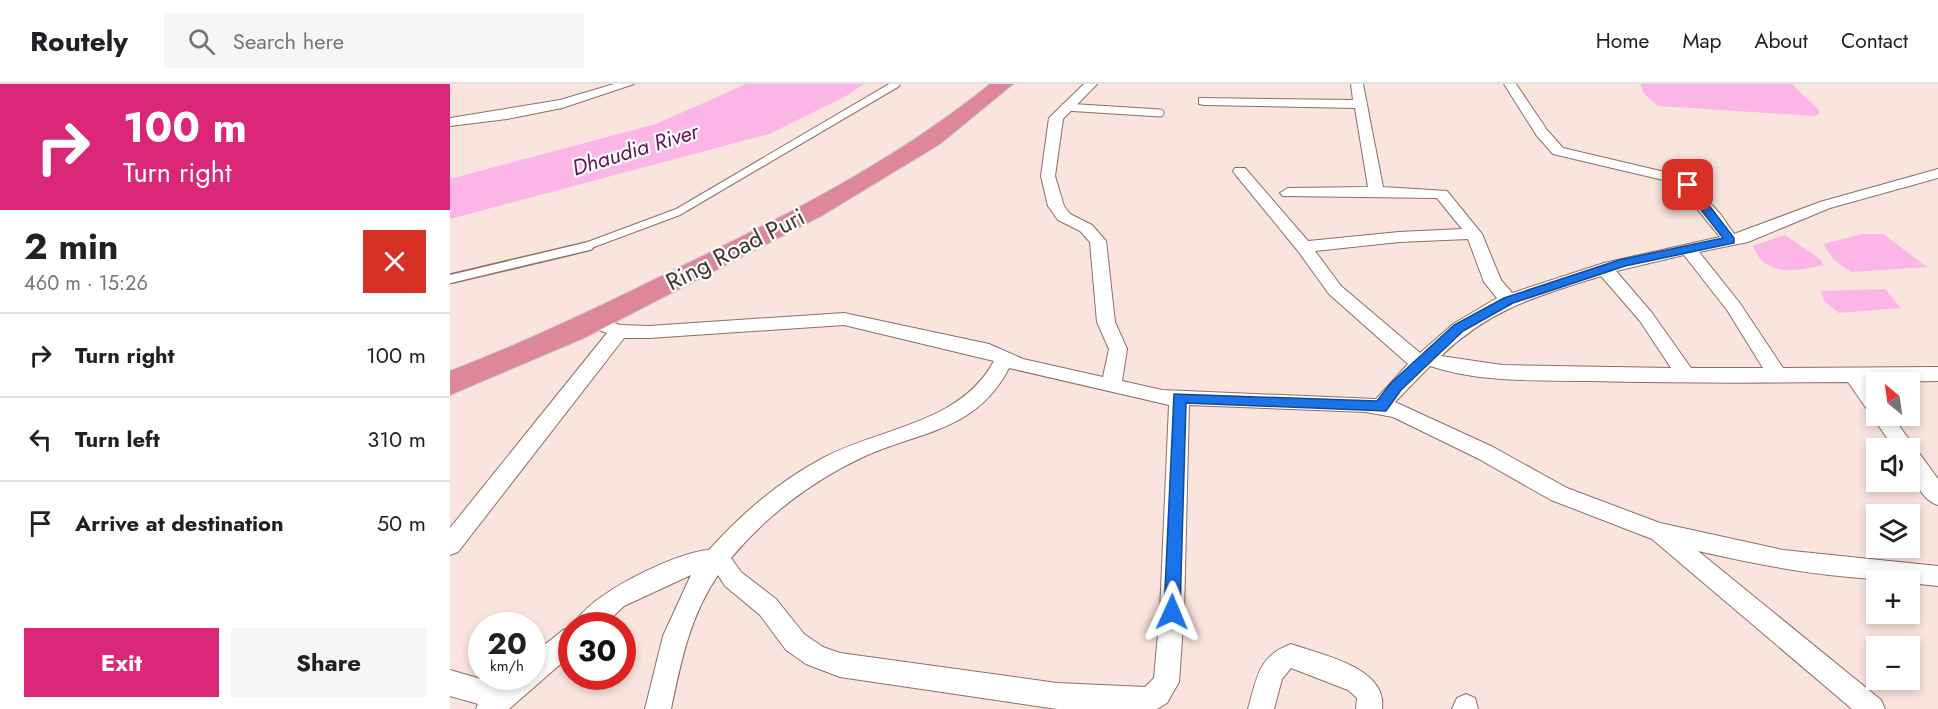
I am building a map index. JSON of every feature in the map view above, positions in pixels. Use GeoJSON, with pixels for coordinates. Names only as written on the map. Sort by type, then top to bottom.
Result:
{"type":"FeatureCollection","features":[{"type":"Feature","properties":{"kind":"highway","name":"Ring Road Puri"},"geometry":{"type":"LineString","coordinates":[[451,380],[552,323],[801,201],[921,129],[983,84]]}},
{"type":"Feature","properties":{"kind":"highway","name":"Ring Road Puri"},"geometry":{"type":"LineString","coordinates":[[451,380],[515,357],[743,247],[850,188],[972,111],[1003,84]]}},
{"type":"Feature","properties":{"kind":"street"},"geometry":{"type":"LineString","coordinates":[[1091,84],[1056,118],[1049,159],[1050,190],[1056,206],[1064,216],[1086,228],[1098,241],[1106,322],[1118,349],[1112,386]]}},
{"type":"Feature","properties":{"kind":"street"},"geometry":{"type":"LineString","coordinates":[[1357,84],[1376,191]]}},
{"type":"Feature","properties":{"kind":"street"},"geometry":{"type":"LineString","coordinates":[[1510,84],[1542,134],[1558,151],[1682,180],[1709,210],[1730,240]]}},
{"type":"Feature","properties":{"kind":"street"},"geometry":{"type":"LineString","coordinates":[[450,122],[507,116],[562,104],[624,85]]}},
{"type":"Feature","properties":{"kind":"street"},"geometry":{"type":"LineString","coordinates":[[1204,101],[1360,104]]}},
{"type":"Feature","properties":{"kind":"street"},"geometry":{"type":"LineString","coordinates":[[1240,171],[1304,248],[1326,280],[1348,303],[1423,361],[1481,371],[1686,376],[1938,374]]}},
{"type":"Feature","properties":{"kind":"street"},"geometry":{"type":"LineString","coordinates":[[1381,407],[1396,387],[1458,328],[1508,300],[1604,268],[1752,235],[1845,198],[1938,173]]}},
{"type":"Feature","properties":{"kind":"street"},"geometry":{"type":"LineString","coordinates":[[1288,193],[1376,191],[1442,194],[1474,234],[1493,282],[1508,300]]}},
{"type":"Feature","properties":{"kind":"street"},"geometry":{"type":"LineString","coordinates":[[1304,248],[1399,237],[1474,234]]}},
{"type":"Feature","properties":{"kind":"street"},"geometry":{"type":"LineString","coordinates":[[1686,248],[1733,306],[1778,376]]}},
{"type":"Feature","properties":{"kind":"street"},"geometry":{"type":"LineString","coordinates":[[1604,268],[1646,317],[1686,376]]}},
{"type":"Feature","properties":{"kind":"street"},"geometry":{"type":"LineString","coordinates":[[592,321],[620,331],[649,332],[844,319],[989,351],[1019,365],[1162,397],[1381,407],[1397,410],[1454,437],[1559,494],[1659,532],[1783,560],[1938,576]]}},
{"type":"Feature","properties":{"kind":"street"},"geometry":{"type":"LineString","coordinates":[[450,545],[620,331]]}},
{"type":"Feature","properties":{"kind":"street"},"geometry":{"type":"LineString","coordinates":[[658,709],[673,644],[684,610],[716,560],[745,528],[820,470],[853,452],[925,425],[966,406],[987,388],[1004,359]]}},
{"type":"Feature","properties":{"kind":"street"},"geometry":{"type":"LineString","coordinates":[[1854,375],[1866,393]]}},
{"type":"Feature","properties":{"kind":"street"},"geometry":{"type":"LineString","coordinates":[[600,612],[616,598],[690,564],[716,560],[726,567],[733,579],[768,607],[795,642],[815,656],[840,665],[1057,696],[1148,700],[1158,694],[1166,682],[1172,612],[1179,398]]}},
{"type":"Feature","properties":{"kind":"street"},"geometry":{"type":"LineString","coordinates":[[1920,470],[1938,496]]}},
{"type":"Feature","properties":{"kind":"street"},"geometry":{"type":"LineString","coordinates":[[1659,532],[1872,709]]}},
{"type":"Feature","properties":{"kind":"street"},"geometry":{"type":"LineString","coordinates":[[546,659],[558,650]]}},
{"type":"Feature","properties":{"kind":"street"},"geometry":{"type":"LineString","coordinates":[[1261,709],[1276,664],[1282,658],[1291,656],[1357,681],[1366,687],[1370,695],[1369,709]]}},
{"type":"Feature","properties":{"kind":"street"},"geometry":{"type":"LineString","coordinates":[[450,683],[495,704],[511,690]]}},
{"type":"Feature","properties":{"kind":"lane"},"geometry":{"type":"LineString","coordinates":[[450,279],[590,246],[642,229],[678,212],[896,84]]}},
{"type":"Feature","properties":{"kind":"lane"},"geometry":{"type":"LineString","coordinates":[[1065,107],[1160,113]]}},
{"type":"Feature","properties":{"kind":"water","name":"Dhaudia River"},"geometry":{"type":"Polygon","coordinates":[[[746,84],[864,84],[846,96],[769,134],[450,219],[450,179],[656,124],[746,84]]]}},
{"type":"Feature","properties":{"kind":"water"},"geometry":{"type":"Polygon","coordinates":[[[1640,84],[1792,84],[1820,111],[1816,116],[1658,106],[1644,94],[1640,84]]]}},
{"type":"Feature","properties":{"kind":"water"},"geometry":{"type":"Polygon","coordinates":[[[1862,234],[1883,234],[1927,267],[1851,272],[1834,260],[1823,244],[1862,234]]]}},
{"type":"Feature","properties":{"kind":"water"},"geometry":{"type":"Polygon","coordinates":[[[1785,235],[1821,260],[1823,265],[1783,270],[1765,263],[1753,246],[1785,235]]]}},
{"type":"Feature","properties":{"kind":"water"},"geometry":{"type":"Polygon","coordinates":[[[1885,289],[1901,308],[1839,313],[1824,301],[1821,291],[1885,289]]]}},
{"type":"Feature","properties":{"kind":"route"},"geometry":{"type":"LineString","coordinates":[[1172,612],[1174,488],[1179,398],[1381,407],[1396,387],[1458,328],[1508,300],[1623,263],[1730,240],[1688,185]]}}]}
